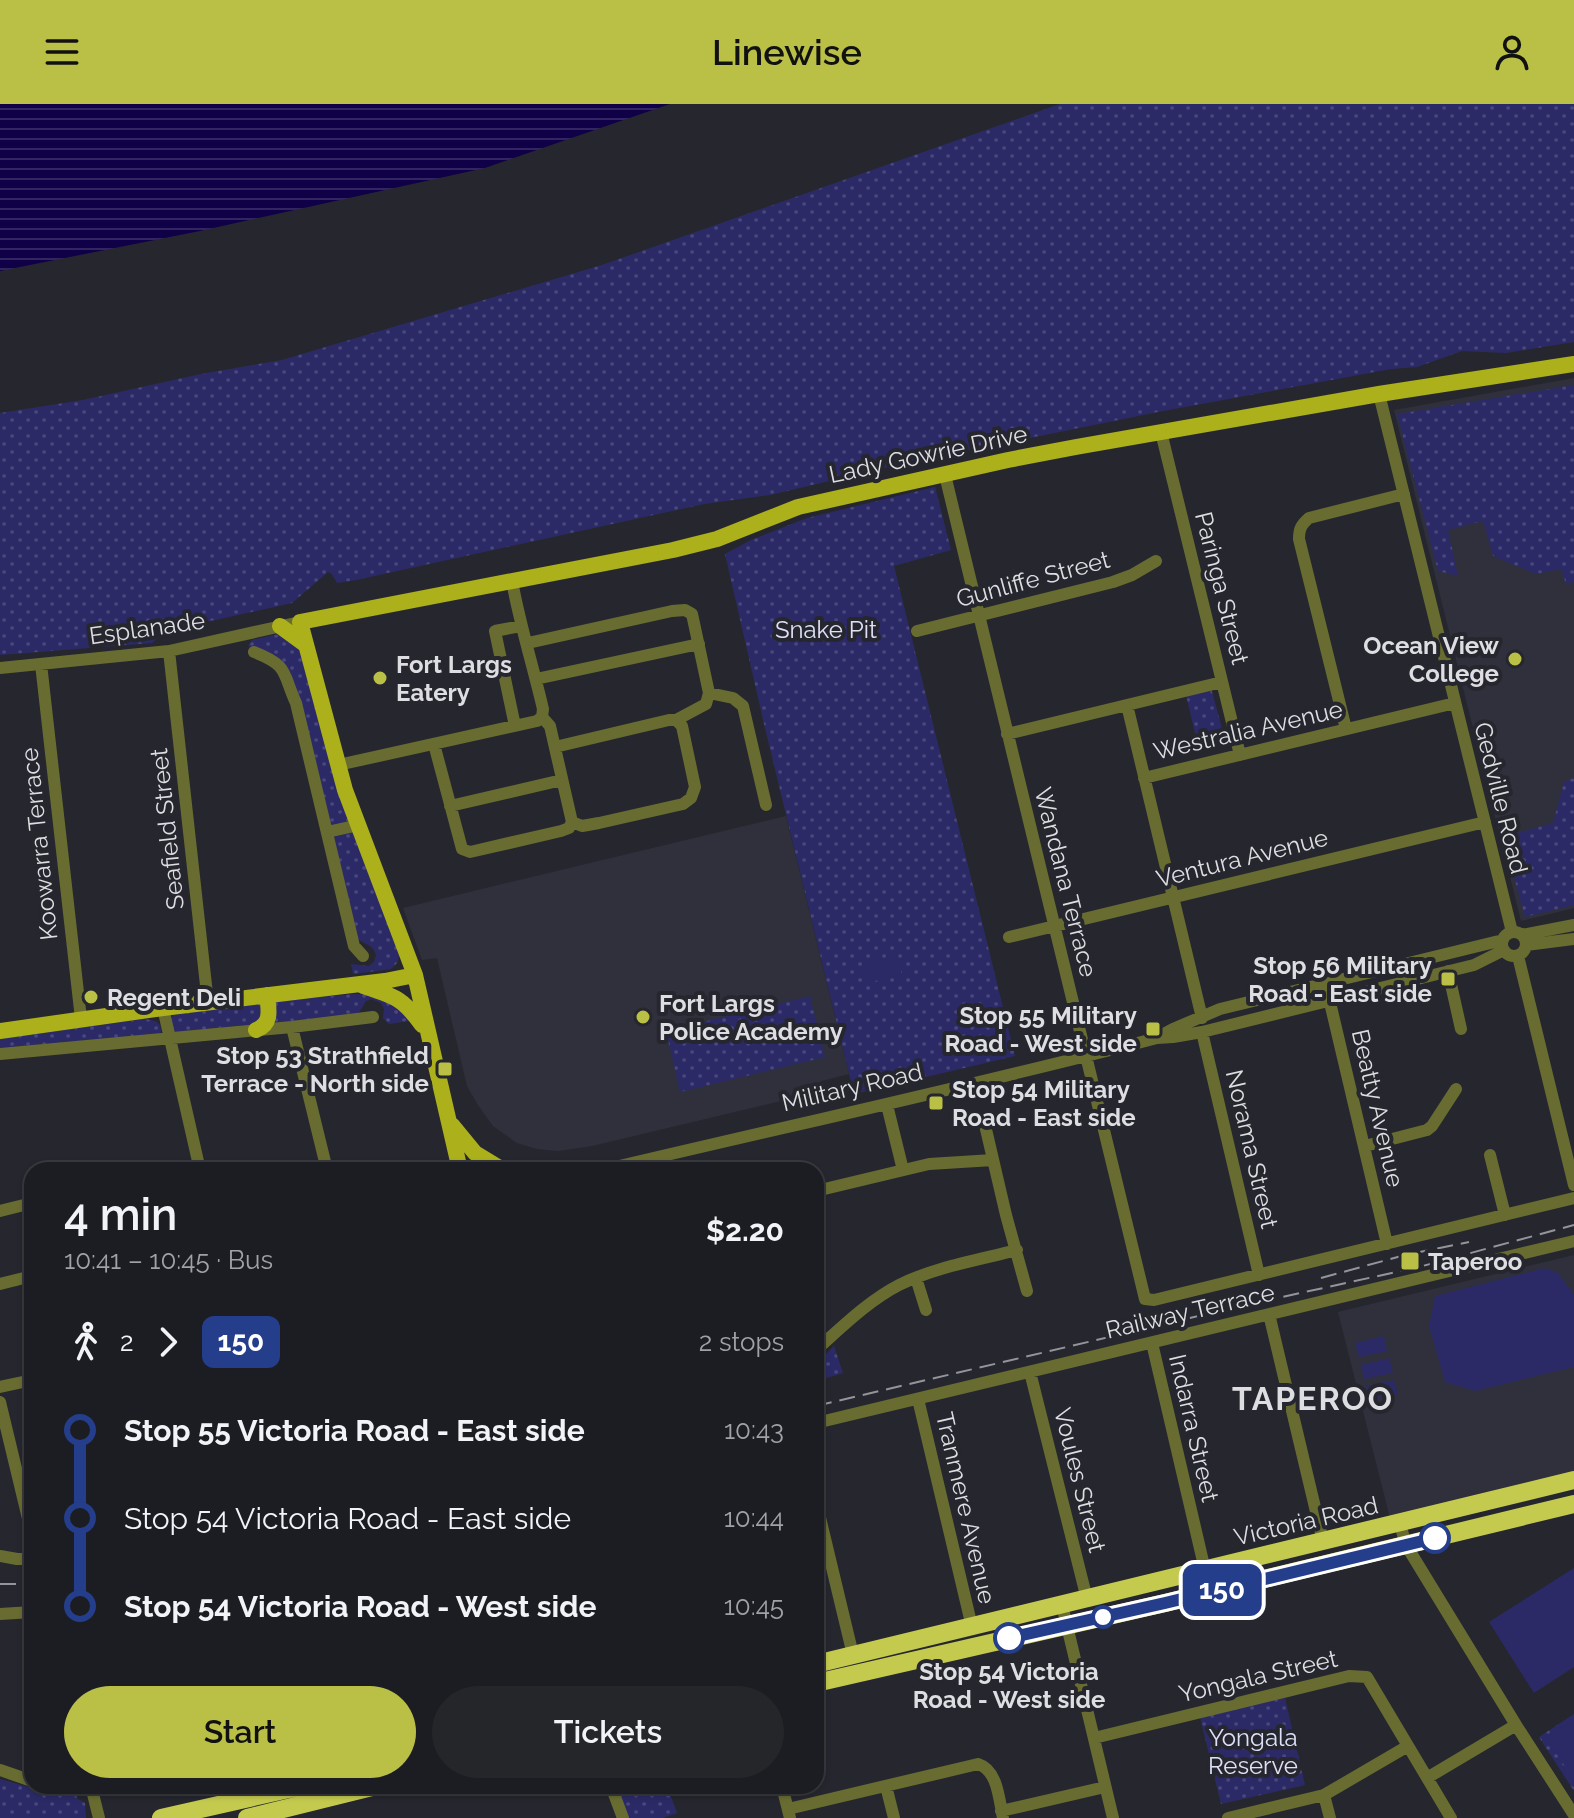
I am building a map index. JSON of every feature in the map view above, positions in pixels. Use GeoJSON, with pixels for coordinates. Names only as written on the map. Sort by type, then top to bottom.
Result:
{"type":"FeatureCollection","features":[{"type":"Feature","properties":{"kind":"highway","name":"Victoria Road"},"geometry":{"type":"LineString","coordinates":[[824,1672],[853,1655],[1574,1480]]}},
{"type":"Feature","properties":{"kind":"highway","name":"Victoria Road"},"geometry":{"type":"LineString","coordinates":[[824,1675],[1165,1603],[1574,1504]]}},
{"type":"Feature","properties":{"kind":"highway"},"geometry":{"type":"LineString","coordinates":[[161,1818],[267,1794]]}},
{"type":"Feature","properties":{"kind":"highway"},"geometry":{"type":"LineString","coordinates":[[247,1818],[344,1794]]}},
{"type":"Feature","properties":{"kind":"main road","name":"Lady Gowrie Drive"},"geometry":{"type":"LineString","coordinates":[[300,622],[717,539],[798,507],[1062,449],[1574,364]]}},
{"type":"Feature","properties":{"kind":"main road"},"geometry":{"type":"LineString","coordinates":[[306,646],[318,619]]}},
{"type":"Feature","properties":{"kind":"main road"},"geometry":{"type":"LineString","coordinates":[[300,622],[345,790],[415,975],[458,1162]]}},
{"type":"Feature","properties":{"kind":"main road"},"geometry":{"type":"LineString","coordinates":[[280,626],[306,646]]}},
{"type":"Feature","properties":{"kind":"main road"},"geometry":{"type":"LineString","coordinates":[[0,1031],[415,975]]}},
{"type":"Feature","properties":{"kind":"main road"},"geometry":{"type":"LineString","coordinates":[[359,984],[405,1004],[428,1033]]}},
{"type":"Feature","properties":{"kind":"main road"},"geometry":{"type":"LineString","coordinates":[[256,1030],[267,1021],[267,995]]}},
{"type":"Feature","properties":{"kind":"main road"},"geometry":{"type":"LineString","coordinates":[[448,1120],[475,1153],[490,1162]]}},
{"type":"Feature","properties":{"kind":"street","name":"Gedville Road"},"geometry":{"type":"LineString","coordinates":[[1379,394],[1574,1185]]}},
{"type":"Feature","properties":{"kind":"street","name":"Paringa Street"},"geometry":{"type":"LineString","coordinates":[[1161,432],[1240,755]]}},
{"type":"Feature","properties":{"kind":"street","name":"Wandana Terrace"},"geometry":{"type":"LineString","coordinates":[[945,475],[1145,1299]]}},
{"type":"Feature","properties":{"kind":"street"},"geometry":{"type":"LineString","coordinates":[[1346,729],[1299,532],[1309,518],[1404,494]]}},
{"type":"Feature","properties":{"kind":"street","name":"Gunliffe Street"},"geometry":{"type":"LineString","coordinates":[[917,631],[1113,582],[1156,561]]}},
{"type":"Feature","properties":{"kind":"street"},"geometry":{"type":"LineString","coordinates":[[338,765],[537,721],[542,717],[543,709],[512,581]]}},
{"type":"Feature","properties":{"kind":"street"},"geometry":{"type":"LineString","coordinates":[[528,643],[672,611],[685,610],[692,614],[709,693],[706,704],[676,720],[555,747]]}},
{"type":"Feature","properties":{"kind":"street","name":"Esplanade"},"geometry":{"type":"LineString","coordinates":[[0,668],[169,651],[300,622]]}},
{"type":"Feature","properties":{"kind":"street"},"geometry":{"type":"LineString","coordinates":[[515,726],[495,631],[521,626]]}},
{"type":"Feature","properties":{"kind":"street"},"geometry":{"type":"LineString","coordinates":[[536,679],[699,644]]}},
{"type":"Feature","properties":{"kind":"street","name":"Seafield Street"},"geometry":{"type":"LineString","coordinates":[[169,651],[208,1003]]}},
{"type":"Feature","properties":{"kind":"street"},"geometry":{"type":"LineString","coordinates":[[254,652],[266,657],[286,674],[296,703],[354,946],[363,956]]}},
{"type":"Feature","properties":{"kind":"street","name":"Koowarra Terrace"},"geometry":{"type":"LineString","coordinates":[[41,664],[81,1019]]}},
{"type":"Feature","properties":{"kind":"street"},"geometry":{"type":"LineString","coordinates":[[1007,734],[1222,682]]}},
{"type":"Feature","properties":{"kind":"street"},"geometry":{"type":"LineString","coordinates":[[709,693],[733,698],[743,706],[766,805]]}},
{"type":"Feature","properties":{"kind":"street","name":"Westralia Avenue"},"geometry":{"type":"LineString","coordinates":[[1144,778],[1455,703]]}},
{"type":"Feature","properties":{"kind":"street"},"geometry":{"type":"LineString","coordinates":[[1127,705],[1202,1018]]}},
{"type":"Feature","properties":{"kind":"street"},"geometry":{"type":"LineString","coordinates":[[434,744],[462,849],[470,852],[561,831],[569,828],[572,822],[550,726],[542,717]]}},
{"type":"Feature","properties":{"kind":"street"},"geometry":{"type":"LineString","coordinates":[[572,822],[582,826],[599,823],[683,804],[691,798],[695,787],[682,726],[676,720]]}},
{"type":"Feature","properties":{"kind":"street"},"geometry":{"type":"LineString","coordinates":[[450,806],[562,780]]}},
{"type":"Feature","properties":{"kind":"street","name":"Ventura Avenue"},"geometry":{"type":"LineString","coordinates":[[1009,937],[1485,822]]}},
{"type":"Feature","properties":{"kind":"street"},"geometry":{"type":"LineString","coordinates":[[327,832],[359,825]]}},
{"type":"Feature","properties":{"kind":"street","name":"Military Road"},"geometry":{"type":"LineString","coordinates":[[1157,1038],[1220,1009],[1514,943],[1574,925]]}},
{"type":"Feature","properties":{"kind":"street","name":"Military Road"},"geometry":{"type":"LineString","coordinates":[[664,1162],[1157,1038],[1202,1032],[1474,965],[1514,943],[1574,939]]}},
{"type":"Feature","properties":{"kind":"street"},"geometry":{"type":"LineString","coordinates":[[1448,971],[1461,1029]]}},
{"type":"Feature","properties":{"kind":"street","name":"Beatty Avenue"},"geometry":{"type":"LineString","coordinates":[[1325,984],[1387,1244]]}},
{"type":"Feature","properties":{"kind":"street"},"geometry":{"type":"LineString","coordinates":[[163,1008],[198,1162]]}},
{"type":"Feature","properties":{"kind":"street"},"geometry":{"type":"LineString","coordinates":[[0,1054],[373,1017]]}},
{"type":"Feature","properties":{"kind":"street"},"geometry":{"type":"LineString","coordinates":[[292,1027],[325,1162]]}},
{"type":"Feature","properties":{"kind":"street","name":"Norama Street"},"geometry":{"type":"LineString","coordinates":[[1202,1032],[1259,1275]]}},
{"type":"Feature","properties":{"kind":"street"},"geometry":{"type":"LineString","coordinates":[[1365,1146],[1427,1130],[1456,1089]]}},
{"type":"Feature","properties":{"kind":"street"},"geometry":{"type":"LineString","coordinates":[[887,1105],[903,1170]]}},
{"type":"Feature","properties":{"kind":"street"},"geometry":{"type":"LineString","coordinates":[[985,1125],[1027,1291]]}},
{"type":"Feature","properties":{"kind":"street"},"geometry":{"type":"LineString","coordinates":[[1490,1155],[1505,1215]]}},
{"type":"Feature","properties":{"kind":"street"},"geometry":{"type":"LineString","coordinates":[[824,1189],[929,1164],[993,1160]]}},
{"type":"Feature","properties":{"kind":"street","name":"Railway Terrace"},"geometry":{"type":"LineString","coordinates":[[1145,1299],[1154,1300],[1574,1198]]}},
{"type":"Feature","properties":{"kind":"street"},"geometry":{"type":"LineString","coordinates":[[0,1211],[24,1205]]}},
{"type":"Feature","properties":{"kind":"street","name":"Railway Terrace"},"geometry":{"type":"LineString","coordinates":[[824,1421],[1574,1241]]}},
{"type":"Feature","properties":{"kind":"street"},"geometry":{"type":"LineString","coordinates":[[824,1343],[887,1292],[916,1278],[1017,1250]]}},
{"type":"Feature","properties":{"kind":"street"},"geometry":{"type":"LineString","coordinates":[[0,1284],[24,1278]]}},
{"type":"Feature","properties":{"kind":"street"},"geometry":{"type":"LineString","coordinates":[[916,1278],[926,1310]]}},
{"type":"Feature","properties":{"kind":"street"},"geometry":{"type":"LineString","coordinates":[[1269,1314],[1323,1541]]}},
{"type":"Feature","properties":{"kind":"street","name":"Indarra Street"},"geometry":{"type":"LineString","coordinates":[[1152,1343],[1205,1570]]}},
{"type":"Feature","properties":{"kind":"street","name":"Voules Street"},"geometry":{"type":"LineString","coordinates":[[1030,1372],[1087,1599]]}},
{"type":"Feature","properties":{"kind":"street"},"geometry":{"type":"LineString","coordinates":[[0,1387],[24,1382]]}},
{"type":"Feature","properties":{"kind":"street","name":"Tranmere Avenue"},"geometry":{"type":"LineString","coordinates":[[918,1399],[972,1627]]}},
{"type":"Feature","properties":{"kind":"street"},"geometry":{"type":"LineString","coordinates":[[0,1402],[24,1504]]}},
{"type":"Feature","properties":{"kind":"street"},"geometry":{"type":"LineString","coordinates":[[1400,1524],[1406,1545],[1574,1815]]}},
{"type":"Feature","properties":{"kind":"street"},"geometry":{"type":"LineString","coordinates":[[824,1534],[853,1655]]}},
{"type":"Feature","properties":{"kind":"street"},"geometry":{"type":"LineString","coordinates":[[0,1556],[24,1559]]}},
{"type":"Feature","properties":{"kind":"street"},"geometry":{"type":"LineString","coordinates":[[1062,1605],[1113,1818]]}},
{"type":"Feature","properties":{"kind":"street"},"geometry":{"type":"LineString","coordinates":[[0,1614],[24,1612]]}},
{"type":"Feature","properties":{"kind":"street","name":"Yongala Street"},"geometry":{"type":"LineString","coordinates":[[1094,1738],[1349,1676],[1367,1677],[1451,1818]]}},
{"type":"Feature","properties":{"kind":"street"},"geometry":{"type":"LineString","coordinates":[[1427,1778],[1516,1725]]}},
{"type":"Feature","properties":{"kind":"street"},"geometry":{"type":"LineString","coordinates":[[1228,1818],[1324,1795],[1408,1746]]}},
{"type":"Feature","properties":{"kind":"street"},"geometry":{"type":"LineString","coordinates":[[784,1794],[789,1814],[978,1764],[986,1766],[993,1776],[1002,1814],[1105,1787]]}},
{"type":"Feature","properties":{"kind":"street"},"geometry":{"type":"LineString","coordinates":[[0,1770],[24,1778]]}},
{"type":"Feature","properties":{"kind":"street"},"geometry":{"type":"LineString","coordinates":[[886,1786],[894,1818]]}},
{"type":"Feature","properties":{"kind":"street"},"geometry":{"type":"LineString","coordinates":[[93,1794],[99,1818]]}},
{"type":"Feature","properties":{"kind":"street"},"geometry":{"type":"LineString","coordinates":[[614,1794],[623,1818]]}},
{"type":"Feature","properties":{"kind":"street"},"geometry":{"type":"LineString","coordinates":[[1324,1795],[1330,1818]]}},
{"type":"Feature","properties":{"kind":"shaded area"},"geometry":{"type":"Polygon","coordinates":[[[0,104],[670,104],[485,168],[200,231],[0,271],[0,104]]]}},
{"type":"Feature","properties":{"kind":"shaded area","name":"Ocean View College"},"geometry":{"type":"Polygon","coordinates":[[[1574,378],[1574,908],[1521,921],[1394,410],[1574,378]]]}},
{"type":"Feature","properties":{"kind":"shaded area","name":"Fort Largs Police Academy"},"geometry":{"type":"Polygon","coordinates":[[[786,816],[849,1074],[821,1081],[823,1091],[592,1146],[558,1151],[517,1143],[493,1126],[467,1086],[437,958],[422,960],[403,908],[786,816]]]}},
{"type":"Feature","properties":{"kind":"shaded area"},"geometry":{"type":"Polygon","coordinates":[[[1574,1255],[1574,1472],[1390,1518],[1338,1312],[1574,1255]]]}},
{"type":"Feature","properties":{"kind":"green space"},"geometry":{"type":"Polygon","coordinates":[[[1060,104],[1574,104],[1574,342],[1506,353],[1462,351],[1417,367],[1391,369],[1163,411],[901,464],[770,495],[704,504],[356,580],[337,583],[328,572],[292,603],[165,631],[152,643],[0,655],[0,413],[83,400],[282,360],[602,265],[1060,104]]]}},
{"type":"Feature","properties":{"kind":"green space"},"geometry":{"type":"Polygon","coordinates":[[[1574,385],[1574,582],[1566,584],[1561,569],[1536,574],[1493,556],[1483,521],[1448,530],[1458,576],[1438,571],[1397,414],[1574,385]]]}},
{"type":"Feature","properties":{"kind":"green space","name":"Snake Pit"},"geometry":{"type":"Polygon","coordinates":[[[935,487],[951,550],[894,566],[1015,1056],[854,1094],[725,554],[807,518],[935,487]]]}},
{"type":"Feature","properties":{"kind":"green space"},"geometry":{"type":"Polygon","coordinates":[[[279,634],[296,644],[303,656],[349,823],[330,826],[301,705],[270,655],[248,646],[252,640],[279,634]]]}},
{"type":"Feature","properties":{"kind":"green space"},"geometry":{"type":"Polygon","coordinates":[[[1211,688],[1226,743],[1199,750],[1186,695],[1211,688]]]}},
{"type":"Feature","properties":{"kind":"green space"},"geometry":{"type":"Polygon","coordinates":[[[1574,778],[1574,905],[1525,917],[1498,818],[1509,815],[1514,834],[1553,823],[1564,782],[1574,778]]]}},
{"type":"Feature","properties":{"kind":"green space"},"geometry":{"type":"Polygon","coordinates":[[[354,832],[400,954],[391,969],[353,974],[351,964],[369,966],[376,955],[373,948],[356,937],[333,837],[354,832]]]}},
{"type":"Feature","properties":{"kind":"green space"},"geometry":{"type":"Polygon","coordinates":[[[898,956],[902,975],[866,983],[862,964],[898,956]]]}},
{"type":"Feature","properties":{"kind":"green space"},"geometry":{"type":"Polygon","coordinates":[[[353,994],[373,995],[387,1000],[415,1020],[389,1024],[383,1018],[381,1003],[371,999],[366,1001],[358,1014],[270,1024],[275,1002],[353,994]]]}},
{"type":"Feature","properties":{"kind":"green space"},"geometry":{"type":"Polygon","coordinates":[[[810,996],[825,1057],[680,1092],[666,1031],[810,996]]]}},
{"type":"Feature","properties":{"kind":"green space"},"geometry":{"type":"Polygon","coordinates":[[[262,1003],[266,1007],[257,1024],[175,1032],[172,1029],[170,1019],[174,1015],[262,1003]]]}},
{"type":"Feature","properties":{"kind":"green space"},"geometry":{"type":"Polygon","coordinates":[[[145,1019],[158,1023],[161,1032],[0,1048],[0,1039],[145,1019]]]}},
{"type":"Feature","properties":{"kind":"green space"},"geometry":{"type":"Polygon","coordinates":[[[1545,1268],[1558,1273],[1574,1295],[1574,1367],[1475,1391],[1445,1382],[1429,1326],[1435,1296],[1545,1268]]]}},
{"type":"Feature","properties":{"kind":"green space"},"geometry":{"type":"Polygon","coordinates":[[[1384,1336],[1387,1351],[1359,1357],[1355,1343],[1384,1336]]]}},
{"type":"Feature","properties":{"kind":"green space"},"geometry":{"type":"Polygon","coordinates":[[[834,1346],[843,1373],[824,1379],[824,1356],[834,1346]]]}},
{"type":"Feature","properties":{"kind":"green space"},"geometry":{"type":"Polygon","coordinates":[[[1389,1358],[1393,1373],[1364,1379],[1361,1365],[1389,1358]]]}},
{"type":"Feature","properties":{"kind":"green space"},"geometry":{"type":"Polygon","coordinates":[[[1394,1380],[1398,1394],[1369,1401],[1366,1386],[1394,1380]]]}},
{"type":"Feature","properties":{"kind":"green space"},"geometry":{"type":"Polygon","coordinates":[[[1574,1568],[1574,1667],[1534,1693],[1489,1622],[1574,1568]]]}},
{"type":"Feature","properties":{"kind":"green space","name":"Yongala Reserve"},"geometry":{"type":"Polygon","coordinates":[[[1285,1698],[1305,1785],[1221,1804],[1200,1717],[1285,1698]]]}},
{"type":"Feature","properties":{"kind":"green space"},"geometry":{"type":"Polygon","coordinates":[[[1574,1714],[1574,1791],[1539,1737],[1574,1714]]]}},
{"type":"Feature","properties":{"kind":"green space"},"geometry":{"type":"Polygon","coordinates":[[[1574,1720],[1574,1780],[1546,1738],[1574,1720]]]}},
{"type":"Feature","properties":{"kind":"green space"},"geometry":{"type":"Polygon","coordinates":[[[0,1779],[24,1786],[24,1794],[76,1794],[85,1803],[86,1818],[0,1818],[0,1779]]]}},
{"type":"Feature","properties":{"kind":"green space"},"geometry":{"type":"Polygon","coordinates":[[[619,1794],[670,1794],[677,1813],[663,1818],[628,1818],[619,1794]]]}},
{"type":"Feature","properties":{"kind":"railway"},"geometry":{"type":"LineString","coordinates":[[824,1404],[1419,1267],[1574,1225]]}},
{"type":"Feature","properties":{"kind":"railway"},"geometry":{"type":"LineString","coordinates":[[1321,1278],[1405,1255],[1469,1242]]}},
{"type":"Feature","properties":{"kind":"railway"},"geometry":{"type":"LineString","coordinates":[[0,1584],[24,1584]]}},
{"type":"Feature","properties":{"kind":"bus line","name":"150"},"geometry":{"type":"LineString","coordinates":[[1009,1638],[1435,1538]]}},
{"type":"Feature","properties":{"kind":"place","name":"Ocean View College"},"geometry":{"type":"Point","coordinates":[1515,659]}},
{"type":"Feature","properties":{"kind":"place","name":"Fort Largs Eatery"},"geometry":{"type":"Point","coordinates":[380,678]}},
{"type":"Feature","properties":{"kind":"place","name":"Stop 56 Military Road - East side"},"geometry":{"type":"Point","coordinates":[1448,979]}},
{"type":"Feature","properties":{"kind":"place","name":"Regent Deli"},"geometry":{"type":"Point","coordinates":[91,997]}},
{"type":"Feature","properties":{"kind":"place","name":"Fort Largs Police Academy"},"geometry":{"type":"Point","coordinates":[643,1017]}},
{"type":"Feature","properties":{"kind":"place","name":"Stop 55 Military Road - West side"},"geometry":{"type":"Point","coordinates":[1153,1029]}},
{"type":"Feature","properties":{"kind":"place","name":"Stop 53 Strathfield Terrace - North side"},"geometry":{"type":"Point","coordinates":[445,1069]}},
{"type":"Feature","properties":{"kind":"place","name":"Stop 54 Military Road - East side"},"geometry":{"type":"Point","coordinates":[936,1103]}},
{"type":"Feature","properties":{"kind":"place","name":"Taperoo"},"geometry":{"type":"Point","coordinates":[1410,1261]}},
{"type":"Feature","properties":{"kind":"place","name":"Stop 54 Victoria Road - West side"},"geometry":{"type":"Point","coordinates":[1009,1638]}},
{"type":"Feature","properties":{"kind":"district","name":"TAPEROO"},"geometry":{"type":"Point","coordinates":[1313,1398]}}]}
